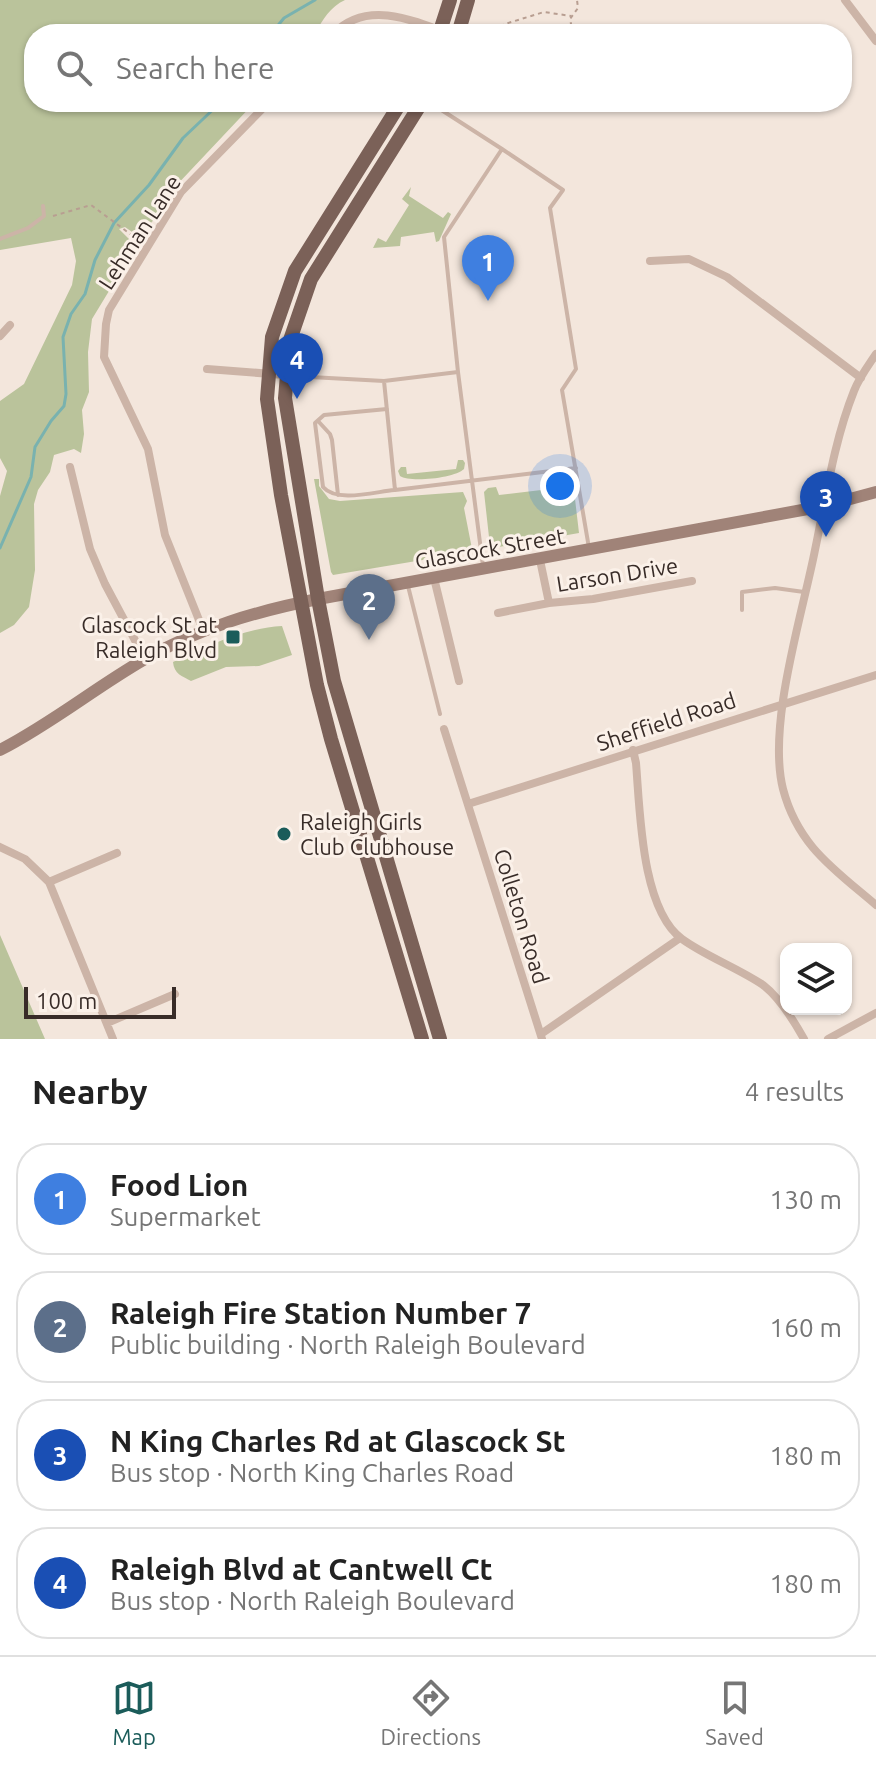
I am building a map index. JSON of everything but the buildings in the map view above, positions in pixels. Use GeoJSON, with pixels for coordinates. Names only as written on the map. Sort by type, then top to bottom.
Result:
{"type":"FeatureCollection","features":[{"type":"Feature","properties":{"kind":"main road"},"geometry":{"type":"LineString","coordinates":[[445,24],[450,0]]}},
{"type":"Feature","properties":{"kind":"main road"},"geometry":{"type":"LineString","coordinates":[[461,24],[468,0]]}},
{"type":"Feature","properties":{"kind":"main road"},"geometry":{"type":"LineString","coordinates":[[395,112],[295,271],[272,337],[267,374],[270,429],[301,602],[331,739],[422,1039]]}},
{"type":"Feature","properties":{"kind":"main road"},"geometry":{"type":"LineString","coordinates":[[416,112],[311,279],[290,340],[285,375],[288,428],[318,599],[349,735],[440,1039]]}},
{"type":"Feature","properties":{"kind":"street"},"geometry":{"type":"LineString","coordinates":[[845,0],[876,41]]}},
{"type":"Feature","properties":{"kind":"street"},"geometry":{"type":"LineString","coordinates":[[344,24],[349,19],[368,14],[387,13],[423,24]]}},
{"type":"Feature","properties":{"kind":"street","name":"Lehman Lane"},"geometry":{"type":"LineString","coordinates":[[203,630],[165,535],[148,449],[104,357],[106,324],[109,310],[181,192],[259,112]]}},
{"type":"Feature","properties":{"kind":"street"},"geometry":{"type":"LineString","coordinates":[[650,261],[689,259],[727,277],[861,378]]}},
{"type":"Feature","properties":{"kind":"street"},"geometry":{"type":"LineString","coordinates":[[0,336],[10,325]]}},
{"type":"Feature","properties":{"kind":"street"},"geometry":{"type":"LineString","coordinates":[[876,354],[850,404],[824,506],[782,703],[779,762],[790,810],[812,849],[876,905]]}},
{"type":"Feature","properties":{"kind":"street"},"geometry":{"type":"LineString","coordinates":[[207,369],[285,375]]}},
{"type":"Feature","properties":{"kind":"street"},"geometry":{"type":"LineString","coordinates":[[70,467],[90,549],[145,659]]}},
{"type":"Feature","properties":{"kind":"street","name":"Glascock Street"},"geometry":{"type":"LineString","coordinates":[[0,750],[145,659],[237,617],[301,602],[824,506],[876,492]]}},
{"type":"Feature","properties":{"kind":"street","name":"Larson Drive"},"geometry":{"type":"LineString","coordinates":[[540,560],[549,603]]}},
{"type":"Feature","properties":{"kind":"street"},"geometry":{"type":"LineString","coordinates":[[434,578],[459,681]]}},
{"type":"Feature","properties":{"kind":"street","name":"Larson Drive"},"geometry":{"type":"LineString","coordinates":[[498,613],[692,581]]}},
{"type":"Feature","properties":{"kind":"street","name":"Sheffield Road"},"geometry":{"type":"LineString","coordinates":[[468,804],[876,675]]}},
{"type":"Feature","properties":{"kind":"street","name":"Colleton Road"},"geometry":{"type":"LineString","coordinates":[[444,729],[541,1036]]}},
{"type":"Feature","properties":{"kind":"street"},"geometry":{"type":"LineString","coordinates":[[633,750],[642,837],[654,892],[665,918],[680,938],[765,987],[793,1019],[804,1039]]}},
{"type":"Feature","properties":{"kind":"street"},"geometry":{"type":"LineString","coordinates":[[0,847],[25,859],[49,882],[113,1039]]}},
{"type":"Feature","properties":{"kind":"street"},"geometry":{"type":"LineString","coordinates":[[49,882],[117,853]]}},
{"type":"Feature","properties":{"kind":"street"},"geometry":{"type":"LineString","coordinates":[[541,1036],[680,938]]}},
{"type":"Feature","properties":{"kind":"street"},"geometry":{"type":"LineString","coordinates":[[107,1023],[175,994]]}},
{"type":"Feature","properties":{"kind":"street"},"geometry":{"type":"LineString","coordinates":[[828,1039],[876,1013]]}},
{"type":"Feature","properties":{"kind":"lane"},"geometry":{"type":"LineString","coordinates":[[445,112],[563,190],[550,208],[576,369],[562,390],[589,551]]}},
{"type":"Feature","properties":{"kind":"lane"},"geometry":{"type":"LineString","coordinates":[[484,570],[444,237],[502,149]]}},
{"type":"Feature","properties":{"kind":"lane"},"geometry":{"type":"LineString","coordinates":[[0,239],[18,233],[44,216],[43,206]]}},
{"type":"Feature","properties":{"kind":"lane"},"geometry":{"type":"LineString","coordinates":[[285,375],[384,381],[458,372]]}},
{"type":"Feature","properties":{"kind":"lane"},"geometry":{"type":"LineString","coordinates":[[384,381],[395,490]]}},
{"type":"Feature","properties":{"kind":"lane"},"geometry":{"type":"LineString","coordinates":[[387,409],[324,415],[315,423],[323,487],[328,494],[472,482],[576,468]]}},
{"type":"Feature","properties":{"kind":"lane"},"geometry":{"type":"LineString","coordinates":[[318,421],[332,440],[338,495]]}},
{"type":"Feature","properties":{"kind":"lane"},"geometry":{"type":"LineString","coordinates":[[408,583],[440,714]]}},
{"type":"Feature","properties":{"kind":"lane"},"geometry":{"type":"LineString","coordinates":[[742,610],[742,592],[775,588],[806,593]]}},
{"type":"Feature","properties":{"kind":"lane"},"geometry":{"type":"LineString","coordinates":[[361,591],[366,630]]}},
{"type":"Feature","properties":{"kind":"path"},"geometry":{"type":"LineString","coordinates":[[572,24],[571,16],[578,8],[577,0]]}},
{"type":"Feature","properties":{"kind":"path"},"geometry":{"type":"LineString","coordinates":[[505,24],[544,12],[571,16]]}},
{"type":"Feature","properties":{"kind":"path"},"geometry":{"type":"LineString","coordinates":[[44,216],[62,215],[91,205],[148,247]]}},
{"type":"Feature","properties":{"kind":"green space"},"geometry":{"type":"Polygon","coordinates":[[[0,0],[345,0],[327,14],[321,24],[24,24],[24,112],[246,112],[173,189],[152,222],[135,234],[125,227],[119,229],[130,240],[109,291],[92,319],[88,352],[89,392],[82,410],[84,434],[81,453],[74,449],[54,455],[50,472],[38,490],[34,504],[35,570],[29,607],[14,625],[0,633],[0,496],[7,471],[0,458],[0,401],[24,384],[72,285],[76,261],[71,238],[0,250],[0,0]]]}},
{"type":"Feature","properties":{"kind":"green space"},"geometry":{"type":"Polygon","coordinates":[[[411,187],[409,196],[443,218],[448,212],[451,214],[439,241],[436,242],[434,232],[401,237],[400,246],[373,248],[378,238],[386,242],[409,205],[402,199],[411,187]]]}},
{"type":"Feature","properties":{"kind":"green space"},"geometry":{"type":"Polygon","coordinates":[[[458,460],[465,463],[464,469],[442,477],[405,478],[398,471],[401,467],[406,467],[407,474],[456,469],[458,460]]]}},
{"type":"Feature","properties":{"kind":"green space"},"geometry":{"type":"Polygon","coordinates":[[[314,479],[319,479],[319,486],[329,499],[340,501],[463,492],[467,501],[464,508],[472,549],[470,552],[333,575],[314,479]]]}},
{"type":"Feature","properties":{"kind":"green space"},"geometry":{"type":"Polygon","coordinates":[[[559,480],[573,482],[579,533],[493,548],[490,546],[484,492],[488,488],[496,487],[499,495],[558,488],[559,480]]]}},
{"type":"Feature","properties":{"kind":"green space"},"geometry":{"type":"Polygon","coordinates":[[[282,626],[292,655],[259,666],[226,667],[191,681],[175,669],[173,662],[226,639],[254,630],[282,626]]]}},
{"type":"Feature","properties":{"kind":"green space"},"geometry":{"type":"Polygon","coordinates":[[[0,935],[45,1039],[0,1039],[0,935]]]}},
{"type":"Feature","properties":{"kind":"waterway"},"geometry":{"type":"LineString","coordinates":[[279,24],[315,0]]}},
{"type":"Feature","properties":{"kind":"waterway"},"geometry":{"type":"LineString","coordinates":[[0,548],[31,477],[35,447],[64,406],[63,337],[71,314],[85,294],[95,260],[114,223],[149,185],[183,138],[210,112]]}},
{"type":"Feature","properties":{"kind":"place","name":"Food Lion"},"geometry":{"type":"Point","coordinates":[488,301]}},
{"type":"Feature","properties":{"kind":"place","name":"Raleigh Blvd at Cantwell Ct"},"geometry":{"type":"Point","coordinates":[297,399]}},
{"type":"Feature","properties":{"kind":"place","name":"N King Charles Rd at Glascock St"},"geometry":{"type":"Point","coordinates":[826,537]}},
{"type":"Feature","properties":{"kind":"place","name":"Glascock St at Raleigh Blvd"},"geometry":{"type":"Point","coordinates":[233,637]}},
{"type":"Feature","properties":{"kind":"place","name":"Raleigh Fire Station Number 7"},"geometry":{"type":"Point","coordinates":[369,640]}},
{"type":"Feature","properties":{"kind":"place","name":"Raleigh Girls Club Clubhouse"},"geometry":{"type":"Point","coordinates":[284,834]}}]}
